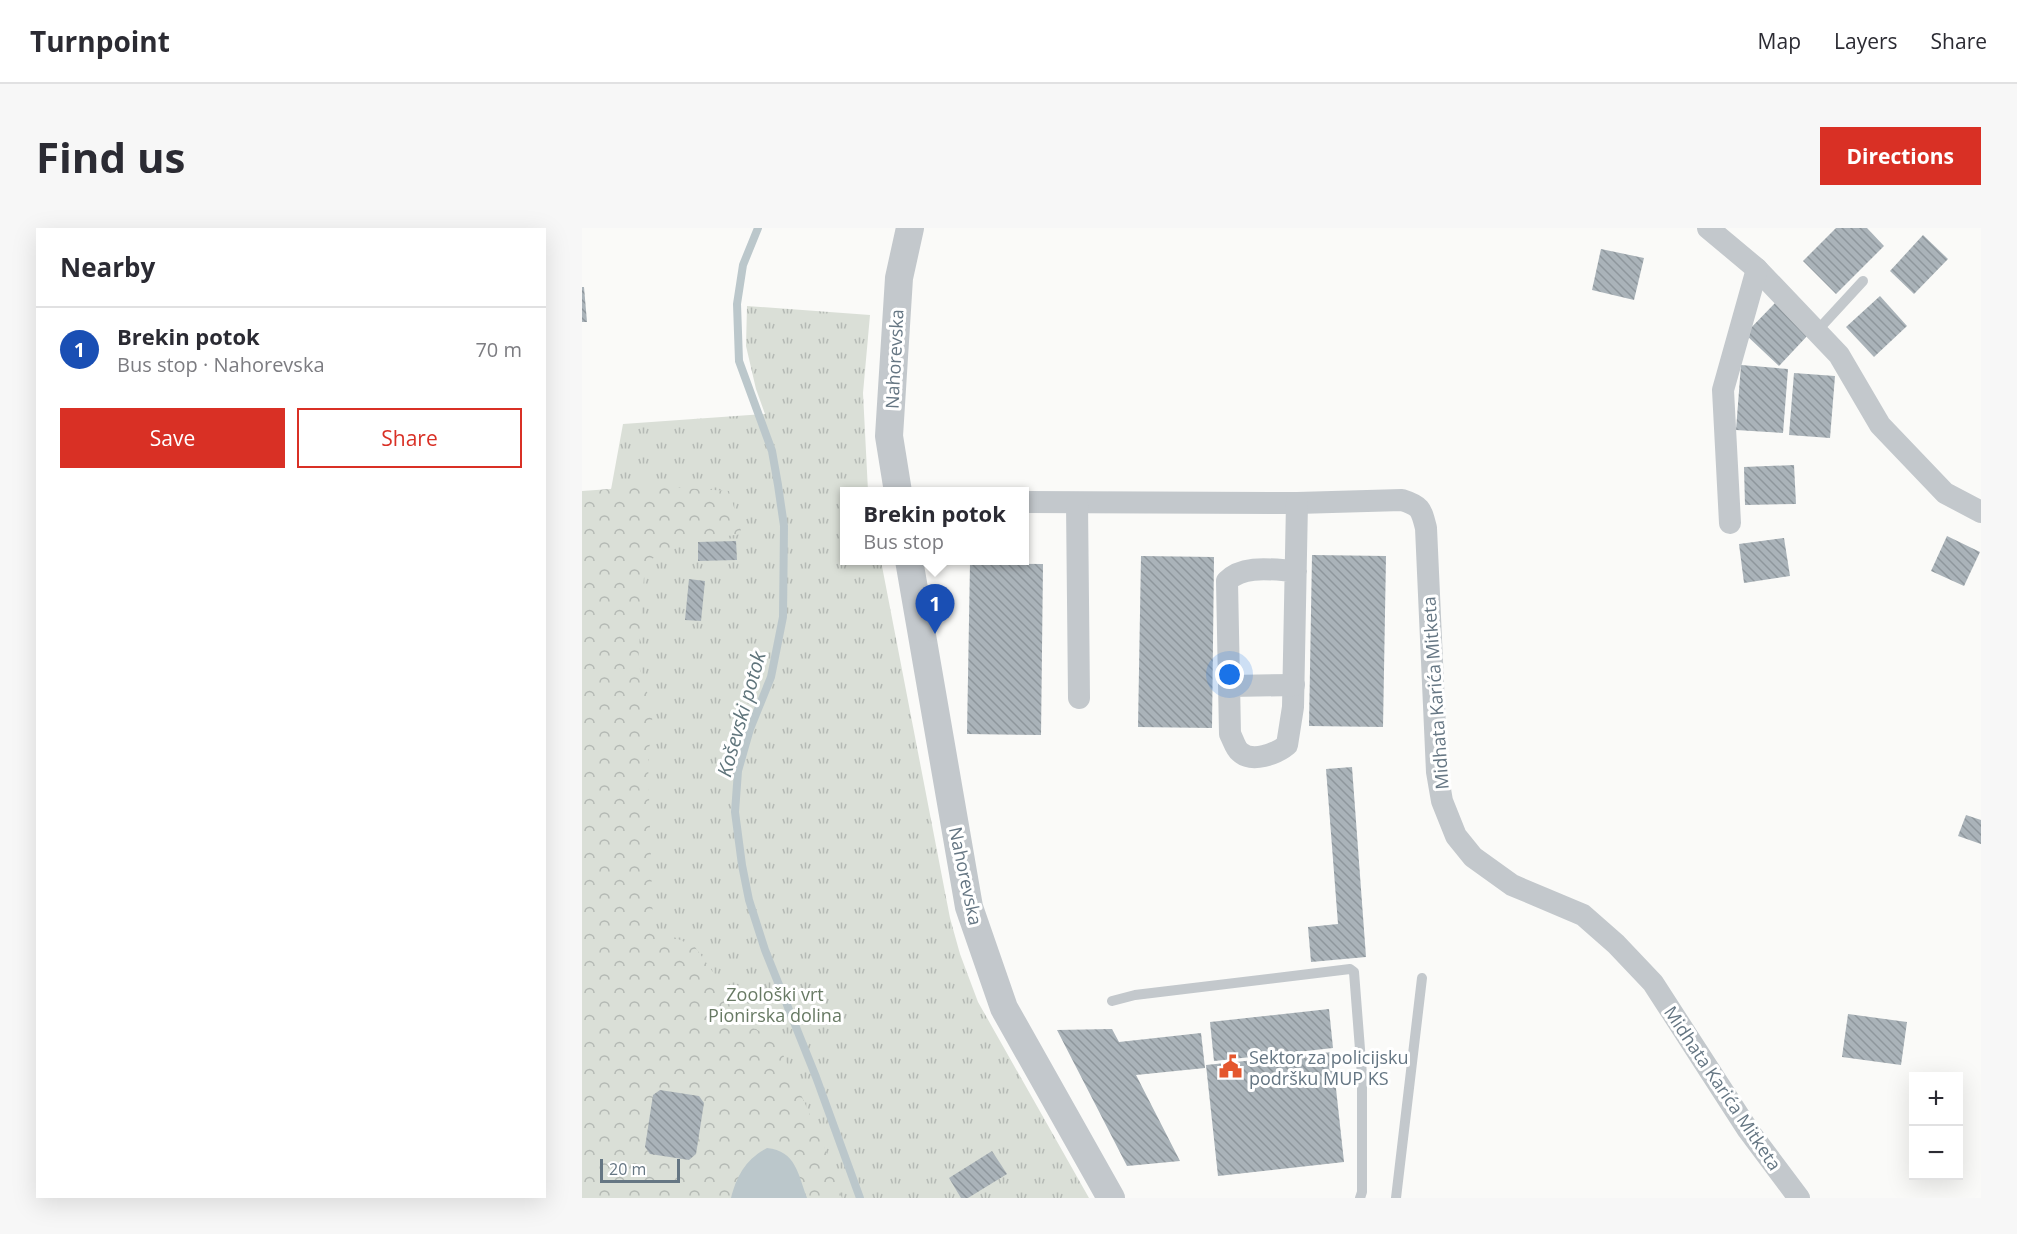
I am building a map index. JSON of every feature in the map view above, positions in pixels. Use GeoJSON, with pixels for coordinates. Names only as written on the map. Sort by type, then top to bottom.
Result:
{"type":"FeatureCollection","features":[{"type":"Feature","properties":{"kind":"street","name":"Nahorevska"},"geometry":{"type":"LineString","coordinates":[[897,487],[889,436],[899,278],[910,228]]}},
{"type":"Feature","properties":{"kind":"street"},"geometry":{"type":"LineString","coordinates":[[1708,228],[1756,269],[1839,355],[1880,425],[1945,493],[1981,512]]}},
{"type":"Feature","properties":{"kind":"street"},"geometry":{"type":"LineString","coordinates":[[1730,523],[1723,390],[1756,269]]}},
{"type":"Feature","properties":{"kind":"street","name":"Midhata Karića Mitketa"},"geometry":{"type":"LineString","coordinates":[[1029,502],[1297,503],[1402,500],[1422,510],[1426,528],[1437,772],[1442,801],[1456,836],[1473,857],[1512,885],[1583,915],[1616,944],[1653,983],[1748,1130],[1799,1198]]}},
{"type":"Feature","properties":{"kind":"street"},"geometry":{"type":"LineString","coordinates":[[1077,503],[1079,698]]}},
{"type":"Feature","properties":{"kind":"street"},"geometry":{"type":"LineString","coordinates":[[1296,571],[1254,570],[1233,576],[1227,581],[1230,734],[1239,751],[1247,756],[1271,755],[1287,745],[1294,685],[1296,571],[1297,503]]}},
{"type":"Feature","properties":{"kind":"street","name":"Nahorevska"},"geometry":{"type":"LineString","coordinates":[[910,565],[969,907],[1004,1008],[1111,1198]]}},
{"type":"Feature","properties":{"kind":"street"},"geometry":{"type":"LineString","coordinates":[[1230,686],[1294,685]]}},
{"type":"Feature","properties":{"kind":"lane"},"geometry":{"type":"LineString","coordinates":[[1816,332],[1863,281]]}},
{"type":"Feature","properties":{"kind":"lane"},"geometry":{"type":"LineString","coordinates":[[1112,1001],[1135,995],[1145,996],[1350,969],[1354,972],[1362,1075],[1362,1192],[1360,1198]]}},
{"type":"Feature","properties":{"kind":"lane"},"geometry":{"type":"LineString","coordinates":[[1396,1198],[1422,978]]}},
{"type":"Feature","properties":{"kind":"green space","name":"Zoološki vrt Pionirska dolina"},"geometry":{"type":"Polygon","coordinates":[[[747,306],[870,315],[863,393],[868,487],[840,487],[840,565],[882,565],[950,918],[960,954],[978,1002],[1089,1198],[586,1198],[582,1173],[582,648],[623,424],[765,414],[756,389],[746,346],[747,306]]]}},
{"type":"Feature","properties":{"kind":"green space"},"geometry":{"type":"Polygon","coordinates":[[[652,486],[729,491],[742,534],[690,541],[645,562],[638,663],[653,711],[648,762],[653,927],[695,947],[753,1028],[776,1039],[824,1146],[842,1198],[807,1198],[794,1164],[732,1194],[731,1198],[582,1198],[582,491],[652,486]]]}},
{"type":"Feature","properties":{"kind":"shaded area"},"geometry":{"type":"Polygon","coordinates":[[[767,1148],[784,1154],[795,1165],[807,1198],[731,1198],[743,1168],[753,1157],[767,1148]]]}},
{"type":"Feature","properties":{"kind":"building"},"geometry":{"type":"Polygon","coordinates":[[[1836,228],[1867,228],[1884,246],[1836,294],[1803,261],[1836,228]]]}},
{"type":"Feature","properties":{"kind":"building"},"geometry":{"type":"Polygon","coordinates":[[[1923,235],[1948,259],[1914,294],[1890,271],[1923,235]]]}},
{"type":"Feature","properties":{"kind":"building"},"geometry":{"type":"Polygon","coordinates":[[[1601,249],[1644,258],[1634,300],[1592,290],[1601,249]]]}},
{"type":"Feature","properties":{"kind":"building"},"geometry":{"type":"Polygon","coordinates":[[[582,287],[584,287],[587,322],[582,322],[582,287]]]}},
{"type":"Feature","properties":{"kind":"building"},"geometry":{"type":"Polygon","coordinates":[[[1880,296],[1907,326],[1874,357],[1846,327],[1880,296]]]}},
{"type":"Feature","properties":{"kind":"building"},"geometry":{"type":"Polygon","coordinates":[[[1776,302],[1809,334],[1779,366],[1745,334],[1776,302]]]}},
{"type":"Feature","properties":{"kind":"building"},"geometry":{"type":"Polygon","coordinates":[[[1741,365],[1788,369],[1783,433],[1736,430],[1741,365]]]}},
{"type":"Feature","properties":{"kind":"building"},"geometry":{"type":"Polygon","coordinates":[[[1794,373],[1835,376],[1830,438],[1789,435],[1794,373]]]}},
{"type":"Feature","properties":{"kind":"building"},"geometry":{"type":"Polygon","coordinates":[[[1794,465],[1796,504],[1745,505],[1744,467],[1794,465]]]}},
{"type":"Feature","properties":{"kind":"building"},"geometry":{"type":"Polygon","coordinates":[[[1947,536],[1980,552],[1964,586],[1931,571],[1947,536]]]}},
{"type":"Feature","properties":{"kind":"building"},"geometry":{"type":"Polygon","coordinates":[[[1784,538],[1790,576],[1744,583],[1739,544],[1784,538]]]}},
{"type":"Feature","properties":{"kind":"building"},"geometry":{"type":"Polygon","coordinates":[[[736,541],[737,560],[698,561],[698,542],[736,541]]]}},
{"type":"Feature","properties":{"kind":"building"},"geometry":{"type":"Polygon","coordinates":[[[1312,555],[1386,556],[1383,727],[1309,726],[1312,555]]]}},
{"type":"Feature","properties":{"kind":"building"},"geometry":{"type":"Polygon","coordinates":[[[1141,556],[1214,557],[1212,728],[1138,727],[1141,556]]]}},
{"type":"Feature","properties":{"kind":"building"},"geometry":{"type":"Polygon","coordinates":[[[1043,564],[1041,735],[967,734],[970,565],[1043,564]]]}},
{"type":"Feature","properties":{"kind":"building"},"geometry":{"type":"Polygon","coordinates":[[[689,579],[705,581],[701,621],[685,620],[689,579]]]}},
{"type":"Feature","properties":{"kind":"building"},"geometry":{"type":"Polygon","coordinates":[[[1352,767],[1366,957],[1311,962],[1308,927],[1338,924],[1326,769],[1352,767]]]}},
{"type":"Feature","properties":{"kind":"building"},"geometry":{"type":"Polygon","coordinates":[[[1966,815],[1981,820],[1981,844],[1958,836],[1966,815]]]}},
{"type":"Feature","properties":{"kind":"building"},"geometry":{"type":"Polygon","coordinates":[[[1329,1009],[1333,1048],[1214,1061],[1210,1022],[1329,1009]]]}},
{"type":"Feature","properties":{"kind":"building"},"geometry":{"type":"Polygon","coordinates":[[[1848,1014],[1907,1022],[1901,1065],[1842,1057],[1848,1014]]]}},
{"type":"Feature","properties":{"kind":"building"},"geometry":{"type":"Polygon","coordinates":[[[1112,1029],[1119,1042],[1201,1033],[1205,1068],[1136,1075],[1180,1161],[1127,1166],[1057,1030],[1112,1029]]]}},
{"type":"Feature","properties":{"kind":"building"},"geometry":{"type":"Polygon","coordinates":[[[1332,1052],[1344,1162],[1218,1176],[1206,1065],[1332,1052]]]}},
{"type":"Feature","properties":{"kind":"building"},"geometry":{"type":"Polygon","coordinates":[[[660,1090],[699,1096],[704,1103],[696,1154],[689,1160],[650,1154],[645,1147],[653,1095],[660,1090]]]}},
{"type":"Feature","properties":{"kind":"building"},"geometry":{"type":"Polygon","coordinates":[[[992,1151],[1007,1174],[968,1198],[961,1198],[949,1178],[992,1151]]]}},
{"type":"Feature","properties":{"kind":"waterway","name":"Koševski potok"},"geometry":{"type":"LineString","coordinates":[[758,228],[743,265],[737,304],[739,361],[772,451],[778,485],[784,526],[783,617],[771,677],[750,729],[738,771],[735,812],[749,900],[765,950],[816,1077],[860,1198]]}},
{"type":"Feature","properties":{"kind":"place","name":"Brekin potok"},"geometry":{"type":"Point","coordinates":[935,634]}},
{"type":"Feature","properties":{"kind":"place","name":"Sektor za policijsku podršku MUP KS"},"geometry":{"type":"Point","coordinates":[1231,1067]}}]}
